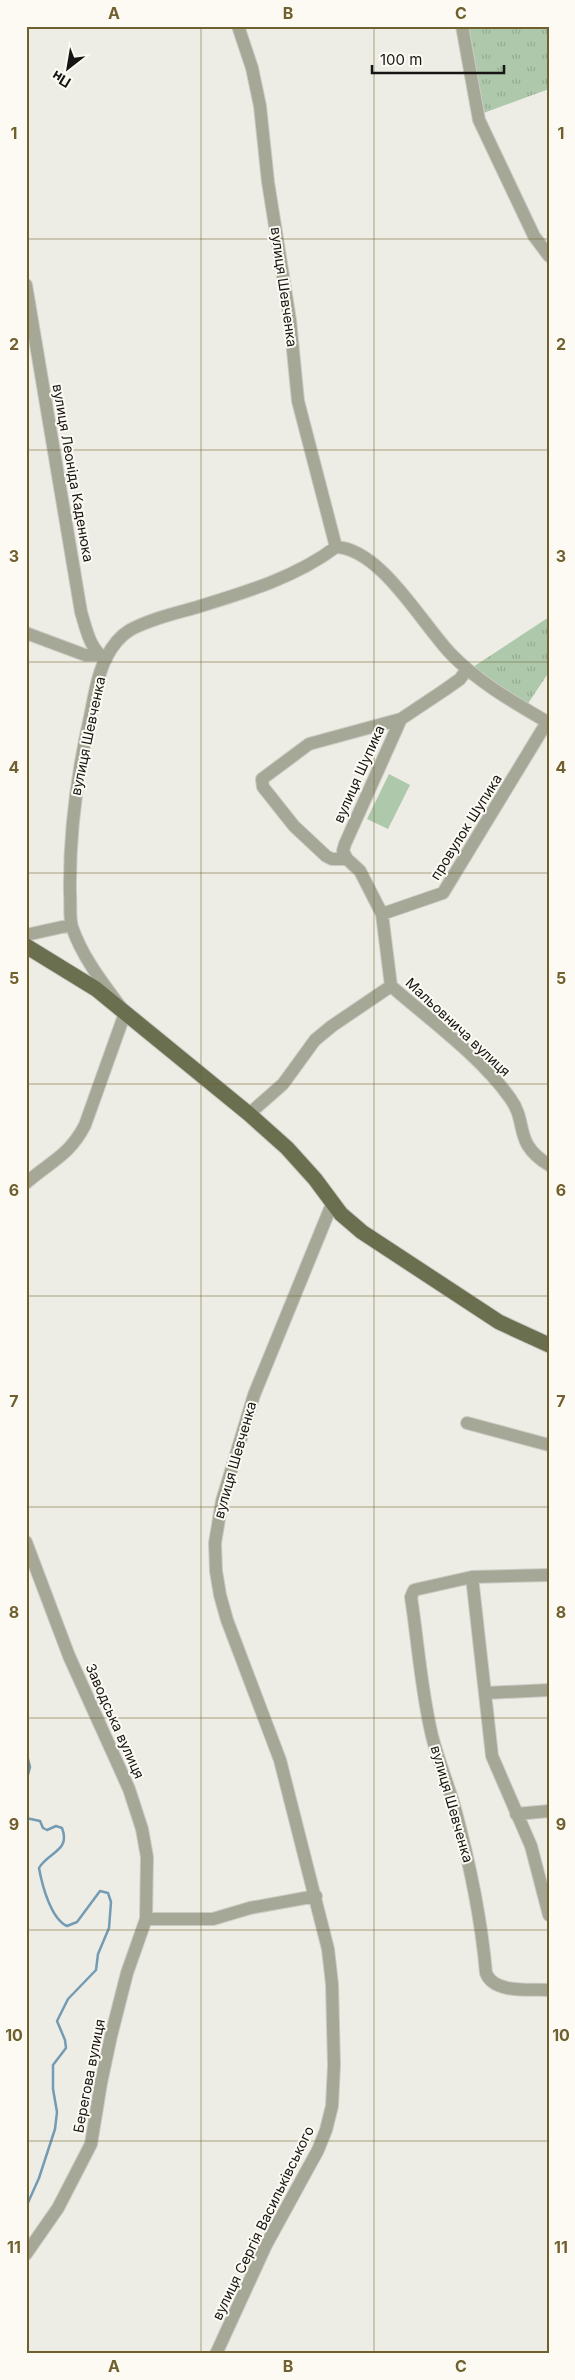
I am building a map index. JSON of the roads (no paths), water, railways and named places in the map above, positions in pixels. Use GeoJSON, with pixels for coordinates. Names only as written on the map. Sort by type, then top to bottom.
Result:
{"type":"FeatureCollection","features":[{"type":"Feature","properties":{"kind":"main road","name":"вулиця Шевченка"},"geometry":{"type":"LineString","coordinates":[[26,946],[96,989],[249,1114],[303,1165],[332,1204],[362,1232],[499,1322],[549,1345]]}},
{"type":"Feature","properties":{"kind":"street","name":"вулиця Шевченка"},"geometry":{"type":"LineString","coordinates":[[125,1013],[84,953],[71,925],[70,857],[73,811],[81,756],[102,657],[129,631],[154,620],[234,596],[294,573],[320,559],[336,547],[298,401],[290,320],[268,182],[260,106],[252,68],[238,26]]}},
{"type":"Feature","properties":{"kind":"street"},"geometry":{"type":"LineString","coordinates":[[462,26],[479,120],[534,236],[549,256]]}},
{"type":"Feature","properties":{"kind":"street","name":"вулиця Леоніда Каденюка"},"geometry":{"type":"LineString","coordinates":[[26,285],[81,612],[88,636],[102,657]]}},
{"type":"Feature","properties":{"kind":"street"},"geometry":{"type":"LineString","coordinates":[[336,547],[358,552],[372,562],[451,654],[468,669],[512,701],[548,722]]}},
{"type":"Feature","properties":{"kind":"street"},"geometry":{"type":"LineString","coordinates":[[26,633],[85,656],[102,657]]}},
{"type":"Feature","properties":{"kind":"street","name":"вулиця Шупика"},"geometry":{"type":"LineString","coordinates":[[347,859],[344,851],[345,844],[401,719],[460,679],[468,669]]}},
{"type":"Feature","properties":{"kind":"street"},"geometry":{"type":"LineString","coordinates":[[249,1114],[283,1084],[315,1040],[332,1026],[391,986],[382,914],[360,871],[347,859],[332,859],[326,856],[294,826],[263,786],[262,779],[309,744],[401,719]]}},
{"type":"Feature","properties":{"kind":"street","name":"провулок Шупика"},"geometry":{"type":"LineString","coordinates":[[382,914],[443,892],[548,722]]}},
{"type":"Feature","properties":{"kind":"street"},"geometry":{"type":"LineString","coordinates":[[26,935],[71,925]]}},
{"type":"Feature","properties":{"kind":"street","name":"Мальовнича вулиця"},"geometry":{"type":"LineString","coordinates":[[391,986],[492,1077],[512,1100],[524,1140],[530,1149],[549,1165]]}},
{"type":"Feature","properties":{"kind":"street"},"geometry":{"type":"LineString","coordinates":[[26,1183],[62,1156],[76,1141],[85,1125],[125,1013]]}},
{"type":"Feature","properties":{"kind":"street","name":"вулиця Шевченка"},"geometry":{"type":"LineString","coordinates":[[316,1896],[280,1760],[222,1604],[216,1571],[215,1543],[222,1501],[251,1404],[332,1204]]}},
{"type":"Feature","properties":{"kind":"street"},"geometry":{"type":"LineString","coordinates":[[467,1423],[549,1445]]}},
{"type":"Feature","properties":{"kind":"street","name":"Заводська вулиця"},"geometry":{"type":"LineString","coordinates":[[26,1542],[69,1656],[129,1789],[142,1829],[146,1857],[146,1919]]}},
{"type":"Feature","properties":{"kind":"street"},"geometry":{"type":"LineString","coordinates":[[549,1575],[472,1577],[492,1756],[531,1846],[549,1914]]}},
{"type":"Feature","properties":{"kind":"street","name":"вулиця Шевченка"},"geometry":{"type":"LineString","coordinates":[[472,1577],[414,1590],[410,1597],[419,1648],[424,1702],[466,1851],[476,1894],[486,1973],[493,1984],[508,1988],[549,1990]]}},
{"type":"Feature","properties":{"kind":"street"},"geometry":{"type":"LineString","coordinates":[[486,1693],[549,1690]]}},
{"type":"Feature","properties":{"kind":"street"},"geometry":{"type":"LineString","coordinates":[[516,1814],[549,1811]]}},
{"type":"Feature","properties":{"kind":"street"},"geometry":{"type":"LineString","coordinates":[[146,1919],[213,1919],[250,1908],[316,1896]]}},
{"type":"Feature","properties":{"kind":"street","name":"вулиця Сергія Васильківського"},"geometry":{"type":"LineString","coordinates":[[216,2354],[266,2245],[318,2150],[326,2130],[332,2106],[334,2066],[332,1984],[328,1949],[316,1896]]}},
{"type":"Feature","properties":{"kind":"street","name":"Берегова вулиця"},"geometry":{"type":"LineString","coordinates":[[26,2254],[58,2208],[91,2144],[111,2036],[127,1973],[146,1919]]}},
{"type":"Feature","properties":{"kind":"waterway"},"geometry":{"type":"LineString","coordinates":[[26,1751],[30,1767],[26,1782]]}},
{"type":"Feature","properties":{"kind":"waterway"},"geometry":{"type":"LineString","coordinates":[[26,1818],[40,1821],[43,1828],[47,1830],[56,1826],[62,1828],[64,1836],[61,1847],[39,1868],[48,1901],[61,1922],[67,1926],[77,1922],[100,1891],[108,1893],[111,1902],[109,1928],[98,1954],[96,1970],[68,1999],[57,2021],[65,2040],[66,2048],[53,2065],[53,2089],[57,2112],[55,2129],[39,2178],[26,2207]]}}]}
